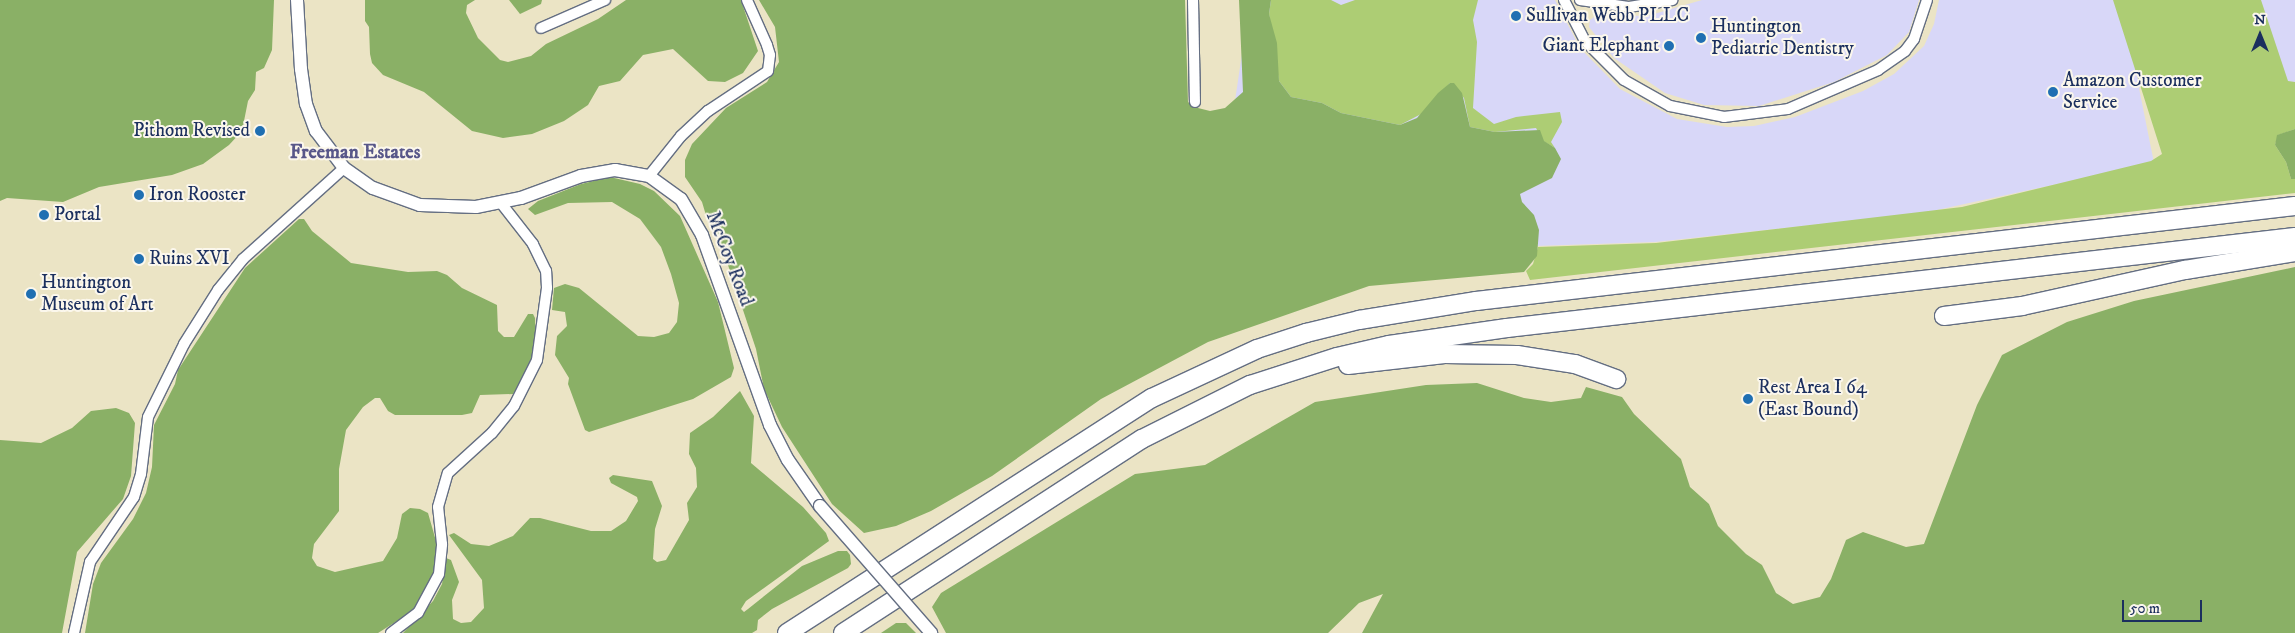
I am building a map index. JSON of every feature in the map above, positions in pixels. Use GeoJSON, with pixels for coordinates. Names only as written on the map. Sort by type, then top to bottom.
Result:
{"type":"FeatureCollection","features":[{"type":"Feature","properties":{"kind":"highway"},"geometry":{"type":"LineString","coordinates":[[787,633],[1152,398],[1257,349],[1306,333],[1359,320],[1476,301],[2295,206]]}},
{"type":"Feature","properties":{"kind":"highway"},"geometry":{"type":"LineString","coordinates":[[843,633],[1142,439],[1216,400],[1286,372],[1346,355],[1439,337],[2295,237]]}},
{"type":"Feature","properties":{"kind":"highway"},"geometry":{"type":"LineString","coordinates":[[1944,316],[2022,306],[2186,270],[2295,252]]}},
{"type":"Feature","properties":{"kind":"highway"},"geometry":{"type":"LineString","coordinates":[[1286,372],[1395,358],[1482,354],[1560,361],[1616,379]]}},
{"type":"Feature","properties":{"kind":"street","name":"McCoy Road"},"geometry":{"type":"LineString","coordinates":[[297,0],[306,104],[320,139],[344,168],[373,188],[420,205],[447,208],[500,203],[599,171],[629,170],[649,176],[681,199],[696,221],[763,409],[788,460],[814,498],[931,633]]}},
{"type":"Feature","properties":{"kind":"street"},"geometry":{"type":"LineString","coordinates":[[541,28],[604,0]]}},
{"type":"Feature","properties":{"kind":"street"},"geometry":{"type":"LineString","coordinates":[[649,176],[681,136],[708,111],[768,71],[770,55],[767,44],[747,0]]}},
{"type":"Feature","properties":{"kind":"street"},"geometry":{"type":"LineString","coordinates":[[1193,0],[1195,102]]}},
{"type":"Feature","properties":{"kind":"street"},"geometry":{"type":"LineString","coordinates":[[1564,0],[1585,41],[1624,80],[1670,106],[1724,117],[1788,109],[1878,70],[1905,51],[1914,39],[1927,0]]}},
{"type":"Feature","properties":{"kind":"street"},"geometry":{"type":"LineString","coordinates":[[1580,0],[1629,7],[1672,0]]}},
{"type":"Feature","properties":{"kind":"street"},"geometry":{"type":"LineString","coordinates":[[74,633],[88,567],[134,498],[141,474],[148,417],[184,344],[244,259],[344,168]]}},
{"type":"Feature","properties":{"kind":"street"},"geometry":{"type":"LineString","coordinates":[[391,633],[418,613],[439,574],[442,544],[438,507],[448,473],[503,419],[537,360],[548,288],[546,271],[533,244],[500,203]]}},
{"type":"Feature","properties":{"kind":"shaded area"},"geometry":{"type":"Polygon","coordinates":[[[1250,0],[1555,0],[1580,48],[1620,89],[1677,119],[1727,127],[1754,126],[1795,117],[1863,91],[1894,74],[1924,46],[1934,24],[1939,0],[2295,0],[2295,85],[2277,88],[2255,12],[2139,88],[2154,163],[1923,213],[1655,242],[1535,246],[1529,213],[840,469],[811,472],[791,439],[1233,114],[1250,0]]]}},
{"type":"Feature","properties":{"kind":"shaded area"},"geometry":{"type":"Polygon","coordinates":[[[1702,0],[1919,0],[1909,32],[1887,55],[1834,82],[1759,106],[1704,105],[1665,93],[1614,58],[1589,27],[1590,20],[1597,15],[1647,16],[1702,0]]]}},
{"type":"Feature","properties":{"kind":"green space"},"geometry":{"type":"Polygon","coordinates":[[[0,0],[274,0],[272,50],[264,68],[256,72],[255,90],[248,101],[242,131],[229,145],[203,164],[172,175],[99,187],[63,202],[7,198],[0,201],[0,0]]]}},
{"type":"Feature","properties":{"kind":"green space"},"geometry":{"type":"Polygon","coordinates":[[[365,0],[475,0],[467,5],[466,13],[478,38],[500,60],[508,62],[531,56],[546,44],[598,19],[626,0],[741,0],[758,51],[743,73],[725,82],[708,81],[673,49],[643,55],[620,81],[599,86],[588,105],[564,121],[532,134],[503,138],[472,131],[424,92],[383,75],[372,63],[369,27],[365,21],[365,0]]]}},
{"type":"Feature","properties":{"kind":"green space"},"geometry":{"type":"Polygon","coordinates":[[[509,0],[542,0],[541,4],[520,14],[509,0]]]}},
{"type":"Feature","properties":{"kind":"green space"},"geometry":{"type":"Polygon","coordinates":[[[759,0],[1185,0],[1188,102],[1194,107],[1210,111],[1225,108],[1243,92],[1239,0],[1271,0],[1269,14],[1277,43],[1279,81],[1291,97],[1322,103],[1341,113],[1400,125],[1417,118],[1438,93],[1450,83],[1454,83],[1462,93],[1470,127],[1495,132],[1540,130],[1544,141],[1555,148],[1561,159],[1552,178],[1520,194],[1522,202],[1534,215],[1539,230],[1537,256],[1524,272],[1369,286],[1208,342],[1101,399],[992,476],[931,511],[896,526],[864,533],[832,504],[782,427],[764,389],[756,349],[725,256],[713,227],[708,222],[702,202],[685,177],[685,160],[692,144],[726,108],[767,82],[779,62],[775,27],[759,0]]]}},
{"type":"Feature","properties":{"kind":"green space"},"geometry":{"type":"Polygon","coordinates":[[[1271,0],[1331,0],[1341,5],[1355,0],[1478,0],[1473,20],[1477,42],[1473,108],[1494,124],[1516,117],[1560,112],[1562,122],[1551,142],[1555,148],[1543,141],[1536,128],[1495,132],[1470,127],[1464,98],[1450,83],[1423,113],[1400,125],[1341,113],[1322,103],[1291,97],[1279,81],[1269,14],[1271,0]]]}},
{"type":"Feature","properties":{"kind":"green space"},"geometry":{"type":"Polygon","coordinates":[[[2113,0],[2261,0],[2288,81],[2295,82],[2295,129],[2278,135],[2275,145],[2286,162],[2291,179],[2295,179],[2295,193],[1530,280],[1526,271],[1533,264],[1538,247],[1656,243],[1962,207],[2151,161],[2162,154],[2113,0]]]}},
{"type":"Feature","properties":{"kind":"green space"},"geometry":{"type":"Polygon","coordinates":[[[2295,129],[2295,179],[2291,179],[2286,162],[2275,145],[2277,135],[2295,129]]]}},
{"type":"Feature","properties":{"kind":"green space"},"geometry":{"type":"Polygon","coordinates":[[[610,177],[640,184],[654,191],[680,216],[718,302],[734,368],[731,377],[693,399],[589,432],[585,430],[568,384],[569,378],[555,355],[557,336],[567,326],[565,312],[552,310],[554,288],[565,284],[579,288],[638,336],[654,337],[669,333],[677,322],[679,303],[661,247],[640,219],[612,202],[568,203],[535,215],[528,209],[538,201],[581,184],[610,177]]]}},
{"type":"Feature","properties":{"kind":"green space"},"geometry":{"type":"Polygon","coordinates":[[[299,219],[304,219],[312,231],[351,263],[408,272],[437,271],[447,275],[462,288],[497,305],[498,331],[504,337],[514,337],[528,314],[533,314],[535,318],[536,346],[531,364],[513,394],[480,395],[472,413],[462,415],[395,415],[388,411],[380,398],[375,398],[363,407],[346,430],[339,469],[339,511],[314,544],[312,558],[317,566],[335,572],[383,561],[397,538],[402,514],[410,508],[420,509],[428,513],[436,541],[436,566],[430,584],[416,609],[378,633],[85,633],[93,584],[101,563],[133,519],[146,493],[152,467],[154,425],[175,384],[178,370],[245,268],[299,219]]]}},
{"type":"Feature","properties":{"kind":"green space"},"geometry":{"type":"Polygon","coordinates":[[[2295,267],[2295,633],[1362,633],[1383,594],[1359,603],[1328,633],[946,633],[932,607],[941,593],[1135,474],[1205,465],[1315,402],[1426,385],[1477,383],[1524,398],[1551,402],[1581,398],[1586,387],[1622,397],[1634,414],[1681,459],[1690,487],[1709,504],[1718,526],[1746,554],[1762,565],[1776,593],[1793,604],[1820,597],[1831,579],[1846,540],[1863,532],[1906,547],[1924,544],[1977,405],[2002,355],[2067,322],[2134,301],[2295,267]]]}},
{"type":"Feature","properties":{"kind":"green space"},"geometry":{"type":"Polygon","coordinates":[[[740,391],[754,416],[751,463],[803,507],[826,533],[829,541],[746,601],[741,609],[744,612],[802,566],[838,551],[847,551],[850,555],[851,564],[848,568],[772,609],[758,620],[757,630],[752,633],[403,633],[433,601],[442,584],[446,558],[451,560],[459,582],[452,600],[453,619],[461,623],[471,622],[484,608],[482,580],[449,535],[454,533],[471,544],[489,546],[513,536],[530,518],[540,518],[591,531],[611,531],[626,521],[638,501],[637,497],[611,483],[609,478],[613,475],[652,481],[662,506],[655,529],[653,559],[657,562],[666,560],[689,520],[687,503],[697,487],[696,468],[689,454],[690,433],[713,417],[740,391]]]}},
{"type":"Feature","properties":{"kind":"green space"},"geometry":{"type":"Polygon","coordinates":[[[116,408],[129,413],[135,423],[131,476],[123,499],[77,552],[62,633],[0,633],[0,440],[41,443],[72,428],[91,411],[116,408]]]}},
{"type":"Feature","properties":{"kind":"green space"},"geometry":{"type":"Polygon","coordinates":[[[896,623],[906,623],[916,633],[881,633],[896,623]]]}},
{"type":"Feature","properties":{"kind":"place","name":"Sullivan Webb PLLC"},"geometry":{"type":"Point","coordinates":[1516,16]}},
{"type":"Feature","properties":{"kind":"place","name":"Huntington Pediatric Dentistry"},"geometry":{"type":"Point","coordinates":[1701,38]}},
{"type":"Feature","properties":{"kind":"place","name":"Giant Elephant"},"geometry":{"type":"Point","coordinates":[1669,46]}},
{"type":"Feature","properties":{"kind":"place","name":"Amazon Customer Service"},"geometry":{"type":"Point","coordinates":[2053,92]}},
{"type":"Feature","properties":{"kind":"place","name":"Pithom Revised"},"geometry":{"type":"Point","coordinates":[260,131]}},
{"type":"Feature","properties":{"kind":"place","name":"Iron Rooster"},"geometry":{"type":"Point","coordinates":[139,195]}},
{"type":"Feature","properties":{"kind":"place","name":"Portal"},"geometry":{"type":"Point","coordinates":[44,215]}},
{"type":"Feature","properties":{"kind":"place","name":"Ruins XVI"},"geometry":{"type":"Point","coordinates":[139,259]}},
{"type":"Feature","properties":{"kind":"place","name":"Huntington Museum of Art"},"geometry":{"type":"Point","coordinates":[31,294]}},
{"type":"Feature","properties":{"kind":"place","name":"Rest Area I 64 (East Bound)"},"geometry":{"type":"Point","coordinates":[1748,399]}},
{"type":"Feature","properties":{"kind":"district","name":"Freeman Estates"},"geometry":{"type":"Point","coordinates":[355,152]}}]}
